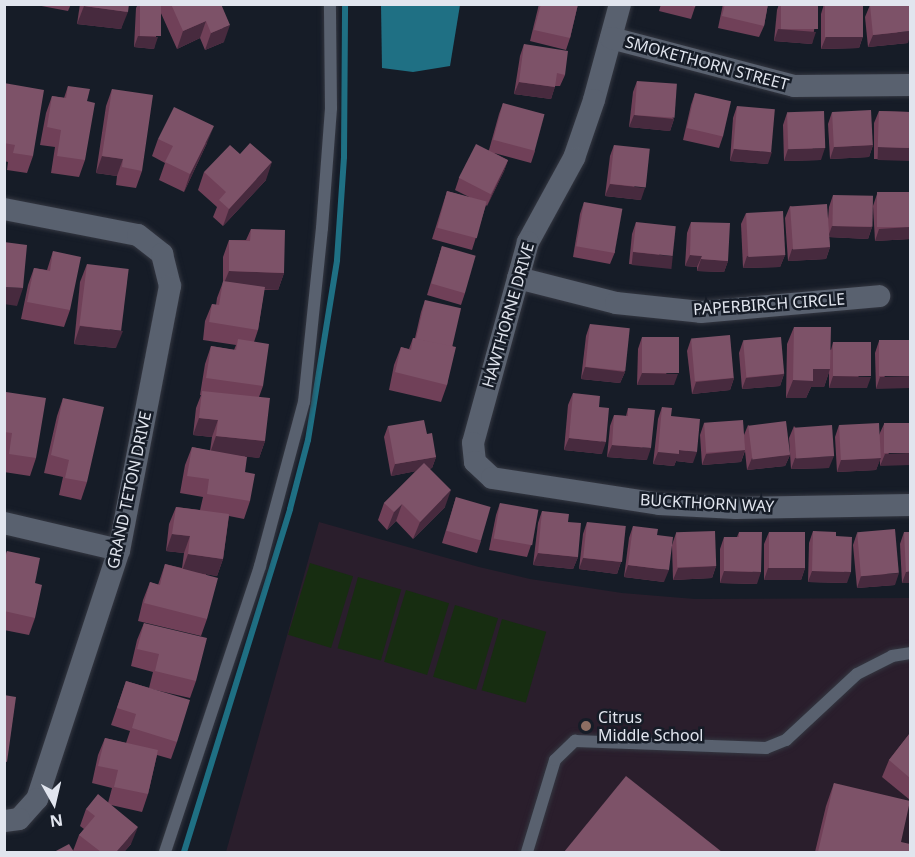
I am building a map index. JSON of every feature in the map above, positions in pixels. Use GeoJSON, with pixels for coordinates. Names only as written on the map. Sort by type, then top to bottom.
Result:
{"type":"FeatureCollection","features":[{"type":"Feature","properties":{"kind":"street","name":"HAWTHORNE DRIVE"},"geometry":{"type":"LineString","coordinates":[[475,462],[473,443],[528,242],[574,158],[594,100],[620,4]]}},
{"type":"Feature","properties":{"kind":"street","name":"SMOKETHORN STREET"},"geometry":{"type":"LineString","coordinates":[[611,38],[794,86],[910,85]]}},
{"type":"Feature","properties":{"kind":"street","name":"GRAND TETON DRIVE"},"geometry":{"type":"LineString","coordinates":[[4,209],[138,235],[162,254],[170,286],[119,550],[38,799],[12,820]]}},
{"type":"Feature","properties":{"kind":"street","name":"PAPERBIRCH CIRCLE"},"geometry":{"type":"LineString","coordinates":[[518,278],[616,303],[701,312],[879,296]]}},
{"type":"Feature","properties":{"kind":"street","name":"BUCKTHORN WAY"},"geometry":{"type":"LineString","coordinates":[[475,462],[492,478],[659,504],[736,508],[910,505]]}},
{"type":"Feature","properties":{"kind":"street"},"geometry":{"type":"LineString","coordinates":[[4,523],[119,550]]}},
{"type":"Feature","properties":{"kind":"lane"},"geometry":{"type":"LineString","coordinates":[[165,852],[260,566],[304,402],[322,228],[331,108],[330,4]]}},
{"type":"Feature","properties":{"kind":"lane"},"geometry":{"type":"LineString","coordinates":[[527,852],[555,760],[575,741],[766,748],[786,740],[857,674],[892,656],[910,653]]}},
{"type":"Feature","properties":{"kind":"shaded area","name":"Citrus Middle School"},"geometry":{"type":"Polygon","coordinates":[[[319,522],[530,579],[622,593],[695,599],[910,598],[910,852],[226,852],[319,522]]]}},
{"type":"Feature","properties":{"kind":"green space"},"geometry":{"type":"Polygon","coordinates":[[[310,563],[353,576],[331,648],[288,635],[310,563]]]}},
{"type":"Feature","properties":{"kind":"green space"},"geometry":{"type":"Polygon","coordinates":[[[358,577],[401,589],[381,661],[338,648],[358,577]]]}},
{"type":"Feature","properties":{"kind":"green space"},"geometry":{"type":"Polygon","coordinates":[[[406,590],[449,603],[427,675],[384,662],[406,590]]]}},
{"type":"Feature","properties":{"kind":"green space"},"geometry":{"type":"Polygon","coordinates":[[[455,605],[498,618],[476,690],[433,677],[455,605]]]}},
{"type":"Feature","properties":{"kind":"green space"},"geometry":{"type":"Polygon","coordinates":[[[502,619],[546,632],[526,703],[482,690],[502,619]]]}},
{"type":"Feature","properties":{"kind":"water"},"geometry":{"type":"Polygon","coordinates":[[[381,5],[460,5],[450,66],[413,72],[382,68],[381,5]]]}},
{"type":"Feature","properties":{"kind":"building"},"geometry":{"type":"Polygon","coordinates":[[[84,4],[129,4],[128,12],[84,6],[84,4]]]}},
{"type":"Feature","properties":{"kind":"building"},"geometry":{"type":"Polygon","coordinates":[[[140,4],[161,4],[161,36],[140,36],[140,4]]]}},
{"type":"Feature","properties":{"kind":"building"},"geometry":{"type":"Polygon","coordinates":[[[171,4],[221,4],[230,25],[211,33],[206,21],[183,31],[171,4]]]}},
{"type":"Feature","properties":{"kind":"building"},"geometry":{"type":"Polygon","coordinates":[[[541,4],[578,4],[570,38],[534,30],[541,4]]]}},
{"type":"Feature","properties":{"kind":"building"},"geometry":{"type":"Polygon","coordinates":[[[725,4],[768,4],[764,26],[722,16],[725,4]]]}},
{"type":"Feature","properties":{"kind":"building"},"geometry":{"type":"Polygon","coordinates":[[[781,4],[818,4],[818,29],[781,29],[781,4]]]}},
{"type":"Feature","properties":{"kind":"building"},"geometry":{"type":"Polygon","coordinates":[[[825,4],[863,4],[863,37],[825,37],[825,4]]]}},
{"type":"Feature","properties":{"kind":"building"},"geometry":{"type":"Polygon","coordinates":[[[909,4],[910,31],[873,35],[870,5],[909,4]]]}},
{"type":"Feature","properties":{"kind":"building"},"geometry":{"type":"Polygon","coordinates":[[[524,44],[568,51],[565,75],[557,73],[555,87],[519,82],[524,44]]]}},
{"type":"Feature","properties":{"kind":"building"},"geometry":{"type":"Polygon","coordinates":[[[637,81],[677,84],[675,118],[635,115],[637,81]]]}},
{"type":"Feature","properties":{"kind":"building"},"geometry":{"type":"Polygon","coordinates":[[[4,83],[44,90],[33,156],[13,153],[15,145],[4,143],[4,83]]]}},
{"type":"Feature","properties":{"kind":"building"},"geometry":{"type":"Polygon","coordinates":[[[68,86],[90,89],[87,101],[95,103],[85,160],[57,156],[61,130],[47,127],[52,96],[66,98],[68,86]]]}},
{"type":"Feature","properties":{"kind":"building"},"geometry":{"type":"Polygon","coordinates":[[[112,89],[153,95],[142,171],[122,167],[123,159],[102,156],[112,89]]]}},
{"type":"Feature","properties":{"kind":"building"},"geometry":{"type":"Polygon","coordinates":[[[695,93],[731,101],[723,136],[687,128],[695,93]]]}},
{"type":"Feature","properties":{"kind":"building"},"geometry":{"type":"Polygon","coordinates":[[[503,103],[545,114],[535,151],[493,140],[503,103]]]}},
{"type":"Feature","properties":{"kind":"building"},"geometry":{"type":"Polygon","coordinates":[[[737,106],[775,109],[771,152],[733,149],[737,106]]]}},
{"type":"Feature","properties":{"kind":"building"},"geometry":{"type":"Polygon","coordinates":[[[174,107],[214,126],[190,174],[165,162],[173,146],[158,139],[174,107]]]}},
{"type":"Feature","properties":{"kind":"building"},"geometry":{"type":"Polygon","coordinates":[[[871,110],[873,145],[834,147],[832,112],[871,110]]]}},
{"type":"Feature","properties":{"kind":"building"},"geometry":{"type":"Polygon","coordinates":[[[824,111],[825,148],[788,149],[787,112],[824,111]]]}},
{"type":"Feature","properties":{"kind":"building"},"geometry":{"type":"Polygon","coordinates":[[[879,111],[910,112],[909,148],[878,147],[879,111]]]}},
{"type":"Feature","properties":{"kind":"building"},"geometry":{"type":"Polygon","coordinates":[[[250,143],[272,162],[229,209],[219,200],[226,192],[204,172],[230,145],[240,154],[250,143]]]}},
{"type":"Feature","properties":{"kind":"building"},"geometry":{"type":"Polygon","coordinates":[[[476,144],[508,160],[491,194],[459,178],[476,144]]]}},
{"type":"Feature","properties":{"kind":"building"},"geometry":{"type":"Polygon","coordinates":[[[614,145],[650,149],[646,188],[610,184],[614,145]]]}},
{"type":"Feature","properties":{"kind":"building"},"geometry":{"type":"Polygon","coordinates":[[[447,191],[487,202],[477,238],[437,228],[447,191]]]}},
{"type":"Feature","properties":{"kind":"building"},"geometry":{"type":"Polygon","coordinates":[[[877,192],[910,192],[910,227],[877,227],[877,192]]]}},
{"type":"Feature","properties":{"kind":"building"},"geometry":{"type":"Polygon","coordinates":[[[833,195],[873,196],[872,227],[832,226],[833,195]]]}},
{"type":"Feature","properties":{"kind":"building"},"geometry":{"type":"Polygon","coordinates":[[[584,202],[622,209],[615,253],[576,246],[584,202]]]}},
{"type":"Feature","properties":{"kind":"building"},"geometry":{"type":"Polygon","coordinates":[[[827,204],[830,247],[793,249],[790,207],[827,204]]]}},
{"type":"Feature","properties":{"kind":"building"},"geometry":{"type":"Polygon","coordinates":[[[783,211],[785,255],[748,257],[746,213],[783,211]]]}},
{"type":"Feature","properties":{"kind":"building"},"geometry":{"type":"Polygon","coordinates":[[[636,222],[676,226],[673,256],[633,252],[636,222]]]}},
{"type":"Feature","properties":{"kind":"building"},"geometry":{"type":"Polygon","coordinates":[[[691,222],[730,223],[728,261],[701,259],[702,256],[690,255],[691,222]]]}},
{"type":"Feature","properties":{"kind":"building"},"geometry":{"type":"Polygon","coordinates":[[[251,229],[285,230],[284,273],[229,271],[229,240],[250,241],[251,229]]]}},
{"type":"Feature","properties":{"kind":"building"},"geometry":{"type":"Polygon","coordinates":[[[4,242],[27,245],[23,288],[4,287],[4,242]]]}},
{"type":"Feature","properties":{"kind":"building"},"geometry":{"type":"Polygon","coordinates":[[[442,246],[476,256],[465,293],[431,283],[442,246]]]}},
{"type":"Feature","properties":{"kind":"building"},"geometry":{"type":"Polygon","coordinates":[[[53,251],[81,257],[70,310],[27,302],[34,268],[50,271],[53,251]]]}},
{"type":"Feature","properties":{"kind":"building"},"geometry":{"type":"Polygon","coordinates":[[[87,264],[129,269],[121,331],[79,326],[87,264]]]}},
{"type":"Feature","properties":{"kind":"building"},"geometry":{"type":"Polygon","coordinates":[[[223,281],[265,287],[258,330],[209,322],[212,304],[219,305],[223,281]]]}},
{"type":"Feature","properties":{"kind":"building"},"geometry":{"type":"Polygon","coordinates":[[[425,300],[461,308],[452,347],[416,339],[425,300]]]}},
{"type":"Feature","properties":{"kind":"building"},"geometry":{"type":"Polygon","coordinates":[[[590,324],[630,328],[625,371],[586,367],[590,324]]]}},
{"type":"Feature","properties":{"kind":"building"},"geometry":{"type":"Polygon","coordinates":[[[794,327],[831,327],[830,369],[813,369],[813,381],[793,380],[794,327]]]}},
{"type":"Feature","properties":{"kind":"building"},"geometry":{"type":"Polygon","coordinates":[[[730,335],[734,378],[695,381],[691,338],[730,335]]]}},
{"type":"Feature","properties":{"kind":"building"},"geometry":{"type":"Polygon","coordinates":[[[642,337],[679,337],[679,373],[642,373],[642,337]]]}},
{"type":"Feature","properties":{"kind":"building"},"geometry":{"type":"Polygon","coordinates":[[[781,337],[784,374],[746,377],[743,340],[781,337]]]}},
{"type":"Feature","properties":{"kind":"building"},"geometry":{"type":"Polygon","coordinates":[[[413,338],[456,347],[447,385],[395,372],[401,347],[411,350],[413,338]]]}},
{"type":"Feature","properties":{"kind":"building"},"geometry":{"type":"Polygon","coordinates":[[[238,339],[269,344],[263,386],[206,378],[211,346],[236,350],[238,339]]]}},
{"type":"Feature","properties":{"kind":"building"},"geometry":{"type":"Polygon","coordinates":[[[879,340],[910,340],[910,376],[879,376],[879,340]]]}},
{"type":"Feature","properties":{"kind":"building"},"geometry":{"type":"Polygon","coordinates":[[[833,342],[871,342],[871,376],[833,376],[833,342]]]}},
{"type":"Feature","properties":{"kind":"building"},"geometry":{"type":"Polygon","coordinates":[[[202,391],[270,398],[265,441],[216,436],[218,420],[199,418],[202,391]]]}},
{"type":"Feature","properties":{"kind":"building"},"geometry":{"type":"Polygon","coordinates":[[[6,392],[46,398],[36,458],[9,454],[12,433],[4,432],[6,392]]]}},
{"type":"Feature","properties":{"kind":"building"},"geometry":{"type":"Polygon","coordinates":[[[573,393],[600,396],[599,407],[609,408],[606,442],[569,438],[573,393]]]}},
{"type":"Feature","properties":{"kind":"building"},"geometry":{"type":"Polygon","coordinates":[[[63,398],[104,407],[87,482],[65,478],[69,460],[51,455],[63,398]]]}},
{"type":"Feature","properties":{"kind":"building"},"geometry":{"type":"Polygon","coordinates":[[[662,407],[672,408],[671,416],[700,419],[697,452],[679,450],[679,454],[658,452],[662,407]]]}},
{"type":"Feature","properties":{"kind":"building"},"geometry":{"type":"Polygon","coordinates":[[[628,408],[655,410],[651,448],[612,445],[614,415],[628,416],[628,408]]]}},
{"type":"Feature","properties":{"kind":"building"},"geometry":{"type":"Polygon","coordinates":[[[424,420],[427,434],[432,433],[436,457],[395,464],[388,426],[424,420]]]}},
{"type":"Feature","properties":{"kind":"building"},"geometry":{"type":"Polygon","coordinates":[[[743,420],[745,450],[706,453],[704,423],[743,420]]]}},
{"type":"Feature","properties":{"kind":"building"},"geometry":{"type":"Polygon","coordinates":[[[786,421],[790,455],[752,459],[748,426],[786,421]]]}},
{"type":"Feature","properties":{"kind":"building"},"geometry":{"type":"Polygon","coordinates":[[[879,423],[881,458],[841,460],[839,425],[879,423]]]}},
{"type":"Feature","properties":{"kind":"building"},"geometry":{"type":"Polygon","coordinates":[[[884,423],[910,423],[910,453],[884,453],[884,423]]]}},
{"type":"Feature","properties":{"kind":"building"},"geometry":{"type":"Polygon","coordinates":[[[832,425],[834,456],[796,459],[794,428],[832,425]]]}},
{"type":"Feature","properties":{"kind":"building"},"geometry":{"type":"Polygon","coordinates":[[[192,447],[247,457],[245,472],[255,474],[250,501],[207,494],[209,479],[187,476],[192,447]]]}},
{"type":"Feature","properties":{"kind":"building"},"geometry":{"type":"Polygon","coordinates":[[[424,463],[451,490],[420,522],[402,504],[394,512],[384,503],[424,463]]]}},
{"type":"Feature","properties":{"kind":"building"},"geometry":{"type":"Polygon","coordinates":[[[456,497],[491,507],[481,541],[446,531],[456,497]]]}},
{"type":"Feature","properties":{"kind":"building"},"geometry":{"type":"Polygon","coordinates":[[[500,503],[538,510],[532,545],[494,538],[500,503]]]}},
{"type":"Feature","properties":{"kind":"building"},"geometry":{"type":"Polygon","coordinates":[[[176,507],[229,514],[223,559],[188,554],[190,536],[172,534],[176,507]]]}},
{"type":"Feature","properties":{"kind":"building"},"geometry":{"type":"Polygon","coordinates":[[[542,511],[569,514],[568,522],[581,523],[578,557],[538,553],[542,511]]]}},
{"type":"Feature","properties":{"kind":"building"},"geometry":{"type":"Polygon","coordinates":[[[587,522],[626,526],[622,562],[583,558],[587,522]]]}},
{"type":"Feature","properties":{"kind":"building"},"geometry":{"type":"Polygon","coordinates":[[[633,526],[658,529],[657,535],[673,537],[669,570],[628,565],[633,526]]]}},
{"type":"Feature","properties":{"kind":"building"},"geometry":{"type":"Polygon","coordinates":[[[895,529],[899,573],[861,576],[857,532],[895,529]]]}},
{"type":"Feature","properties":{"kind":"building"},"geometry":{"type":"Polygon","coordinates":[[[715,531],[716,566],[677,567],[676,532],[715,531]]]}},
{"type":"Feature","properties":{"kind":"building"},"geometry":{"type":"Polygon","coordinates":[[[813,531],[836,532],[836,536],[852,537],[851,572],[812,571],[813,531]]]}},
{"type":"Feature","properties":{"kind":"building"},"geometry":{"type":"Polygon","coordinates":[[[739,532],[762,532],[761,572],[724,571],[724,537],[739,537],[739,532]]]}},
{"type":"Feature","properties":{"kind":"building"},"geometry":{"type":"Polygon","coordinates":[[[769,532],[805,532],[805,568],[769,568],[769,532]]]}},
{"type":"Feature","properties":{"kind":"building"},"geometry":{"type":"Polygon","coordinates":[[[904,532],[910,532],[910,571],[906,572],[904,532]]]}},
{"type":"Feature","properties":{"kind":"building"},"geometry":{"type":"Polygon","coordinates":[[[7,551],[40,558],[35,583],[42,585],[35,618],[4,611],[4,563],[7,551]]]}},
{"type":"Feature","properties":{"kind":"building"},"geometry":{"type":"Polygon","coordinates":[[[165,564],[218,578],[207,619],[144,603],[150,582],[160,585],[165,564]]]}},
{"type":"Feature","properties":{"kind":"building"},"geometry":{"type":"Polygon","coordinates":[[[144,623],[207,638],[196,681],[155,671],[159,654],[137,649],[144,623]]]}},
{"type":"Feature","properties":{"kind":"building"},"geometry":{"type":"Polygon","coordinates":[[[126,681],[190,700],[177,742],[132,728],[136,714],[117,708],[126,681]]]}},
{"type":"Feature","properties":{"kind":"building"},"geometry":{"type":"Polygon","coordinates":[[[4,695],[16,697],[7,762],[4,761],[4,695]]]}},
{"type":"Feature","properties":{"kind":"building"},"geometry":{"type":"Polygon","coordinates":[[[910,733],[910,778],[889,760],[910,733]]]}},
{"type":"Feature","properties":{"kind":"building"},"geometry":{"type":"Polygon","coordinates":[[[105,738],[158,750],[148,794],[114,787],[118,770],[98,766],[105,738]]]}},
{"type":"Feature","properties":{"kind":"building"},"geometry":{"type":"Polygon","coordinates":[[[626,776],[722,852],[564,852],[626,776]]]}},
{"type":"Feature","properties":{"kind":"building"},"geometry":{"type":"Polygon","coordinates":[[[834,783],[910,801],[901,842],[910,844],[910,852],[818,852],[834,783]]]}},
{"type":"Feature","properties":{"kind":"building"},"geometry":{"type":"Polygon","coordinates":[[[98,794],[138,827],[116,852],[101,852],[79,835],[95,816],[86,809],[98,794]]]}},
{"type":"Feature","properties":{"kind":"building"},"geometry":{"type":"Polygon","coordinates":[[[69,844],[74,852],[54,852],[69,844]]]}},
{"type":"Feature","properties":{"kind":"waterway"},"geometry":{"type":"LineString","coordinates":[[184,852],[290,509],[308,440],[337,260],[344,157],[345,4]]}},
{"type":"Feature","properties":{"kind":"place","name":"Citrus Middle School"},"geometry":{"type":"Point","coordinates":[586,726]}}]}
